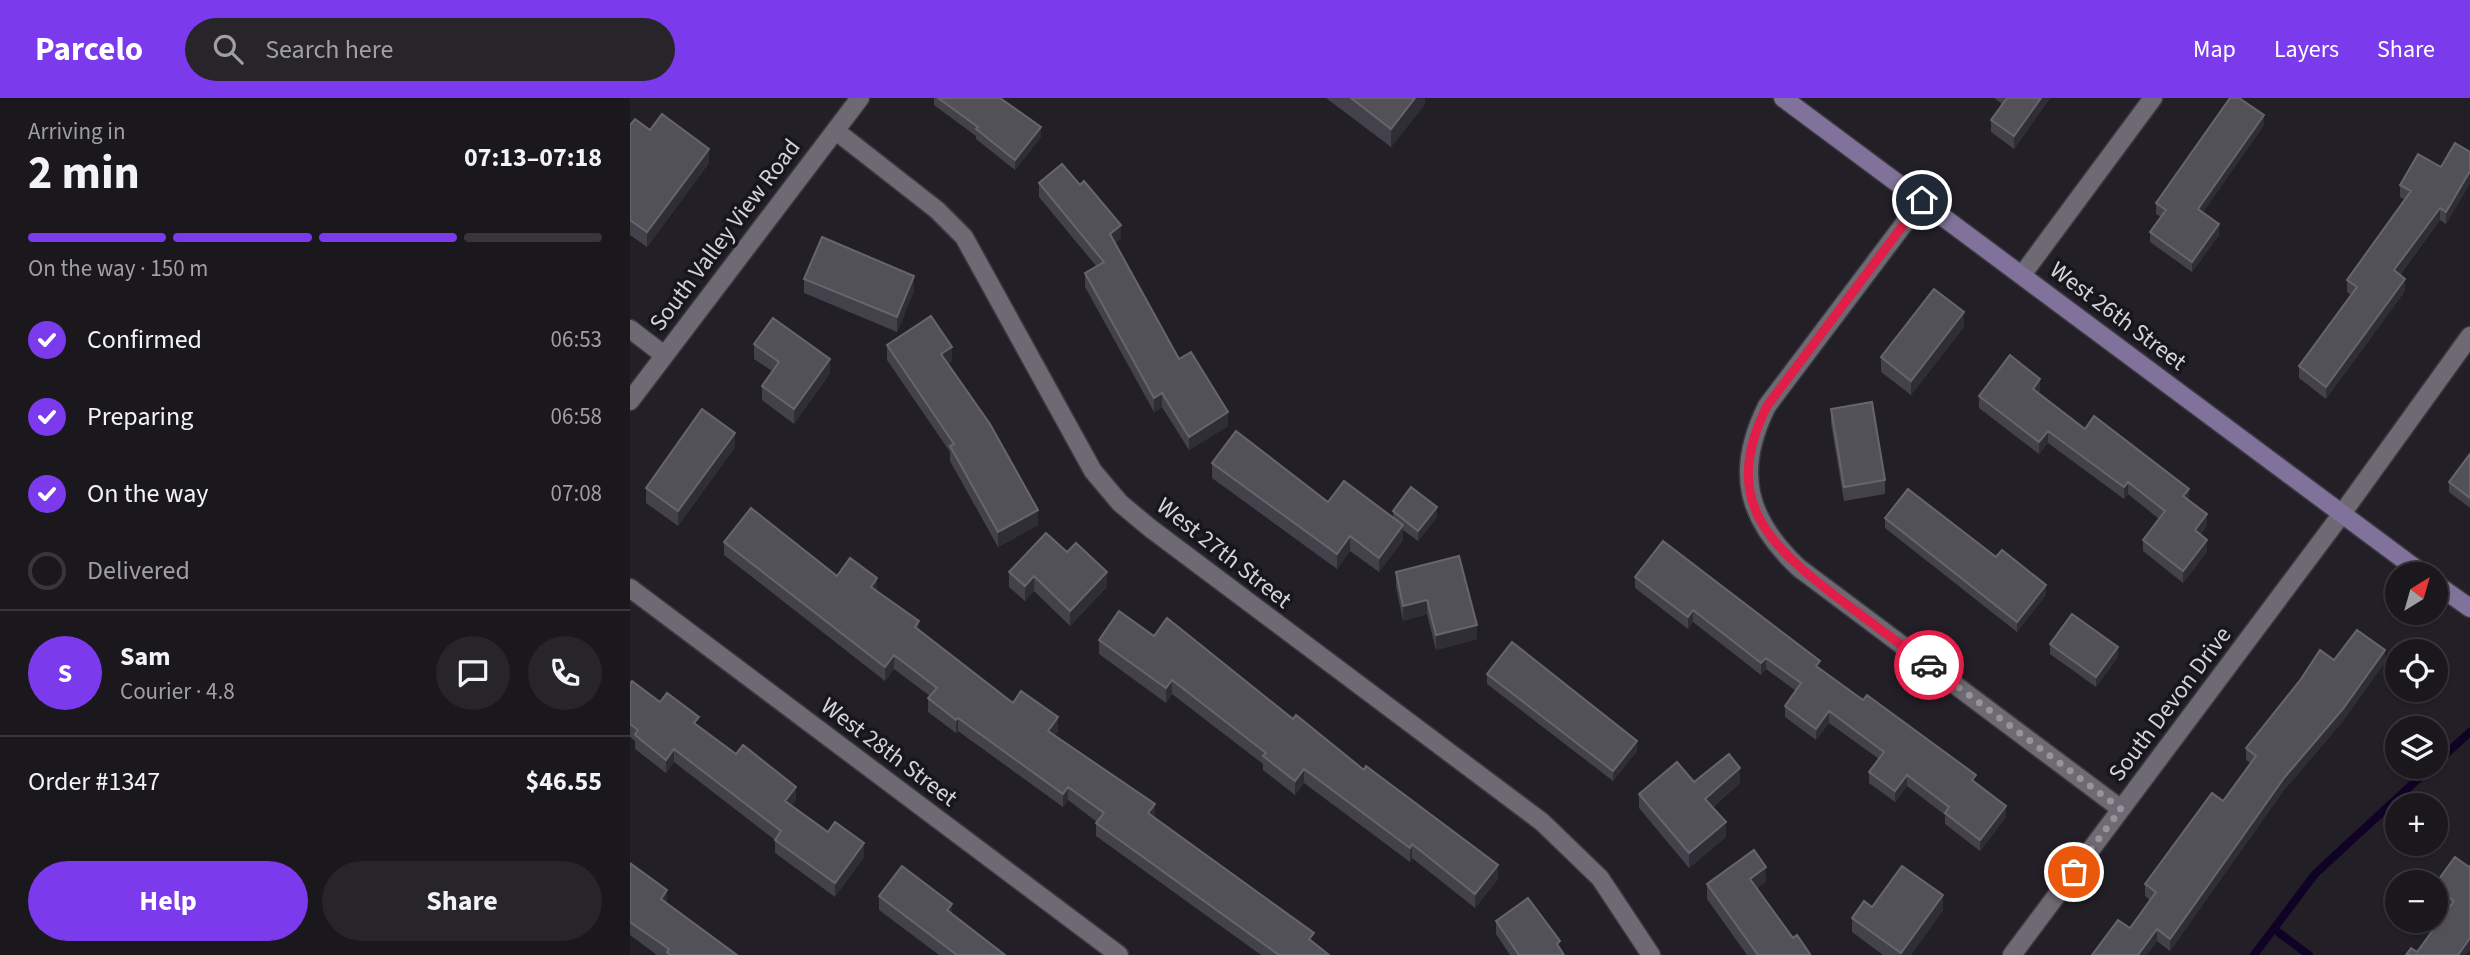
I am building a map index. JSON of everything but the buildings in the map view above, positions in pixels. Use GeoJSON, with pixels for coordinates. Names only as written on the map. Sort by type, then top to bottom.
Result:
{"type":"FeatureCollection","features":[{"type":"Feature","properties":{"kind":"main road","name":"West 26th Street"},"geometry":{"type":"LineString","coordinates":[[1783,98],[2406,562]]}},
{"type":"Feature","properties":{"kind":"main road"},"geometry":{"type":"LineString","coordinates":[[2448,592],[2470,608]]}},
{"type":"Feature","properties":{"kind":"street","name":"South Valley View Road"},"geometry":{"type":"LineString","coordinates":[[630,401],[860,98]]}},
{"type":"Feature","properties":{"kind":"street"},"geometry":{"type":"LineString","coordinates":[[2022,275],[2154,98]]}},
{"type":"Feature","properties":{"kind":"street","name":"West 27th Street"},"geometry":{"type":"LineString","coordinates":[[836,131],[937,210],[964,237],[1093,471],[1120,503],[1251,606],[1542,822],[1582,857],[1600,878],[1651,955]]}},
{"type":"Feature","properties":{"kind":"street"},"geometry":{"type":"LineString","coordinates":[[1922,200],[1767,406],[1754,431],[1748,456],[1751,495],[1757,515],[1780,550],[1799,568],[2121,809]]}},
{"type":"Feature","properties":{"kind":"street"},"geometry":{"type":"LineString","coordinates":[[630,329],[664,355]]}},
{"type":"Feature","properties":{"kind":"street","name":"South Devon Drive"},"geometry":{"type":"LineString","coordinates":[[2012,955],[2341,515],[2470,335]]}},
{"type":"Feature","properties":{"kind":"street","name":"West 28th Street"},"geometry":{"type":"LineString","coordinates":[[630,588],[1119,955]]}},
{"type":"Feature","properties":{"kind":"waterway"},"geometry":{"type":"LineString","coordinates":[[2448,752],[2470,732]]}},
{"type":"Feature","properties":{"kind":"waterway"},"geometry":{"type":"LineString","coordinates":[[2254,955],[2315,874],[2418,779]]}},
{"type":"Feature","properties":{"kind":"waterway"},"geometry":{"type":"LineString","coordinates":[[2274,929],[2309,955]]}},
{"type":"Feature","properties":{"kind":"way so far"},"geometry":{"type":"LineString","coordinates":[[1929,665],[2121,809],[2074,872]]}},
{"type":"Feature","properties":{"kind":"route"},"geometry":{"type":"LineString","coordinates":[[1922,200],[1767,406],[1754,431],[1748,456],[1748,476],[1757,515],[1780,550],[1799,568],[1929,665]]}}]}
